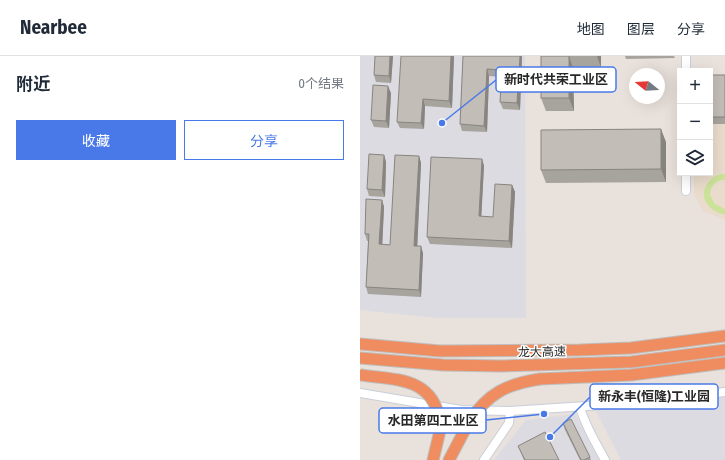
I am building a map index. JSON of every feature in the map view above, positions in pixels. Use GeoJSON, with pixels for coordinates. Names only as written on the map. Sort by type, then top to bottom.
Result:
{"type":"FeatureCollection","features":[{"type":"Feature","properties":{"kind":"highway","name":"龙大高速"},"geometry":{"type":"LineString","coordinates":[[360,344],[440,351],[580,350],[630,348],[725,336]]}},
{"type":"Feature","properties":{"kind":"highway","name":"龙大高速"},"geometry":{"type":"LineString","coordinates":[[360,358],[443,365],[501,366],[632,362],[725,350]]}},
{"type":"Feature","properties":{"kind":"highway"},"geometry":{"type":"LineString","coordinates":[[450,460],[477,409],[494,394],[521,382],[540,379],[632,375],[725,363]]}},
{"type":"Feature","properties":{"kind":"highway"},"geometry":{"type":"LineString","coordinates":[[360,375],[411,383],[429,394],[439,411],[440,423],[439,435],[433,460]]}},
{"type":"Feature","properties":{"kind":"highway"},"geometry":{"type":"LineString","coordinates":[[446,460],[455,449]]}},
{"type":"Feature","properties":{"kind":"street"},"geometry":{"type":"LineString","coordinates":[[686,56],[686,68]]}},
{"type":"Feature","properties":{"kind":"street"},"geometry":{"type":"LineString","coordinates":[[686,176],[686,191]]}},
{"type":"Feature","properties":{"kind":"street"},"geometry":{"type":"LineString","coordinates":[[360,393],[461,410],[510,411],[580,407],[725,392]]}},
{"type":"Feature","properties":{"kind":"street"},"geometry":{"type":"LineString","coordinates":[[580,407],[604,460]]}},
{"type":"Feature","properties":{"kind":"street"},"geometry":{"type":"LineString","coordinates":[[484,460],[510,423],[510,411]]}},
{"type":"Feature","properties":{"kind":"shaded area"},"geometry":{"type":"Polygon","coordinates":[[[360,56],[525,56],[526,318],[438,318],[360,310],[360,56]]]}},
{"type":"Feature","properties":{"kind":"shaded area"},"geometry":{"type":"Polygon","coordinates":[[[725,78],[725,220],[703,211],[694,194],[694,176],[713,176],[713,79],[725,78]]]}},
{"type":"Feature","properties":{"kind":"shaded area"},"geometry":{"type":"Polygon","coordinates":[[[725,393],[725,460],[621,460],[596,411],[725,393]]]}},
{"type":"Feature","properties":{"kind":"shaded area"},"geometry":{"type":"Polygon","coordinates":[[[575,414],[599,460],[494,460],[526,420],[575,414]]]}},
{"type":"Feature","properties":{"kind":"green space"},"geometry":{"type":"Polygon","coordinates":[[[721,174],[725,174],[725,180],[714,184],[710,195],[715,204],[725,209],[725,215],[713,209],[707,203],[704,193],[705,188],[711,179],[721,174]]]}},
{"type":"Feature","properties":{"kind":"building"},"geometry":{"type":"Polygon","coordinates":[[[375,56],[390,56],[389,76],[374,75],[375,56]]]}},
{"type":"Feature","properties":{"kind":"building"},"geometry":{"type":"Polygon","coordinates":[[[401,56],[451,56],[449,101],[423,99],[421,123],[397,122],[401,56]]]}},
{"type":"Feature","properties":{"kind":"building"},"geometry":{"type":"Polygon","coordinates":[[[463,56],[520,56],[517,103],[500,102],[502,70],[487,69],[484,126],[460,124],[463,56]]]}},
{"type":"Feature","properties":{"kind":"building"},"geometry":{"type":"Polygon","coordinates":[[[541,56],[569,56],[569,98],[541,98],[541,56]]]}},
{"type":"Feature","properties":{"kind":"building"},"geometry":{"type":"Polygon","coordinates":[[[713,75],[725,75],[725,117],[713,117],[713,75]]]}},
{"type":"Feature","properties":{"kind":"building"},"geometry":{"type":"Polygon","coordinates":[[[373,85],[388,86],[386,121],[371,120],[373,85]]]}},
{"type":"Feature","properties":{"kind":"building"},"geometry":{"type":"Polygon","coordinates":[[[661,129],[661,169],[541,170],[541,130],[661,129]]]}},
{"type":"Feature","properties":{"kind":"building"},"geometry":{"type":"Polygon","coordinates":[[[369,154],[384,155],[382,190],[367,189],[369,154]]]}},
{"type":"Feature","properties":{"kind":"building"},"geometry":{"type":"Polygon","coordinates":[[[395,155],[419,156],[414,246],[421,246],[419,290],[366,287],[369,234],[365,234],[366,199],[382,200],[379,244],[390,245],[395,155]]]}},
{"type":"Feature","properties":{"kind":"building"},"geometry":{"type":"Polygon","coordinates":[[[431,157],[482,159],[479,216],[493,217],[495,184],[512,185],[509,241],[427,237],[431,157]]]}},
{"type":"Feature","properties":{"kind":"building"},"geometry":{"type":"Polygon","coordinates":[[[571,419],[590,457],[584,460],[581,460],[563,423],[571,419]]]}},
{"type":"Feature","properties":{"kind":"building"},"geometry":{"type":"Polygon","coordinates":[[[545,432],[559,460],[525,460],[518,446],[545,432]]]}},
{"type":"Feature","properties":{"kind":"place","name":"新时代共荣工业区"},"geometry":{"type":"Point","coordinates":[442,123]}},
{"type":"Feature","properties":{"kind":"place","name":"水田第四工业区"},"geometry":{"type":"Point","coordinates":[544,414]}},
{"type":"Feature","properties":{"kind":"place","name":"新永丰(恒隆)工业园"},"geometry":{"type":"Point","coordinates":[550,437]}}]}
